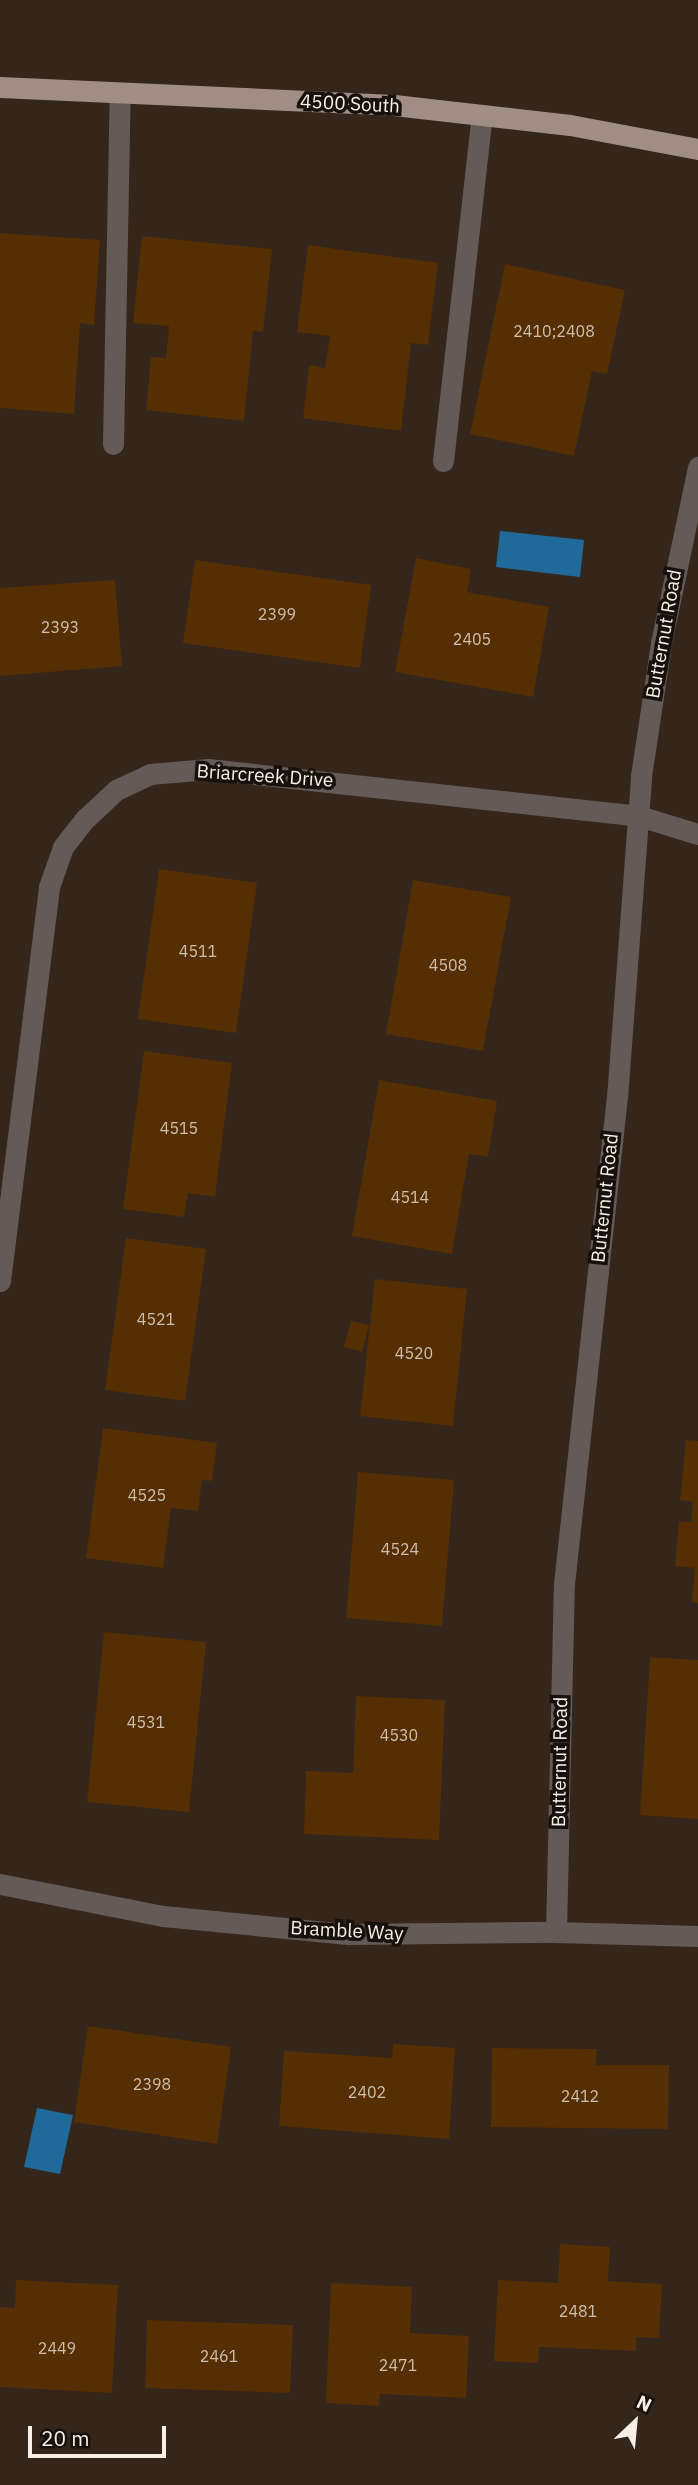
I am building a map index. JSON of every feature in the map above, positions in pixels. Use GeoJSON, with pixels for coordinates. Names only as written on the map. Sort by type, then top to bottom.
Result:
{"type":"FeatureCollection","features":[{"type":"Feature","properties":{"kind":"main road","name":"4500 South"},"geometry":{"type":"LineString","coordinates":[[0,87],[394,105],[570,125],[698,149]]}},
{"type":"Feature","properties":{"kind":"street"},"geometry":{"type":"LineString","coordinates":[[113,444],[120,93]]}},
{"type":"Feature","properties":{"kind":"street"},"geometry":{"type":"LineString","coordinates":[[443,461],[482,116]]}},
{"type":"Feature","properties":{"kind":"street","name":"Butternut Road"},"geometry":{"type":"LineString","coordinates":[[556,1933],[564,1584],[617,1098],[641,776],[661,643],[698,467]]}},
{"type":"Feature","properties":{"kind":"street","name":"Briarcreek Drive"},"geometry":{"type":"LineString","coordinates":[[0,1281],[49,887],[63,847],[85,819],[116,790],[150,774],[208,769],[639,817],[698,834]]}},
{"type":"Feature","properties":{"kind":"street","name":"Bramble Way"},"geometry":{"type":"LineString","coordinates":[[0,1884],[163,1916],[348,1934],[556,1933],[698,1936]]}},
{"type":"Feature","properties":{"kind":"water"},"geometry":{"type":"Polygon","coordinates":[[[500,531],[584,540],[580,577],[496,567],[500,531]]]}},
{"type":"Feature","properties":{"kind":"water"},"geometry":{"type":"Polygon","coordinates":[[[37,2108],[73,2115],[60,2174],[24,2167],[37,2108]]]}},
{"type":"Feature","properties":{"kind":"building"},"geometry":{"type":"Polygon","coordinates":[[[0,233],[100,240],[94,325],[80,323],[74,414],[0,408],[0,233]]]}},
{"type":"Feature","properties":{"kind":"building"},"geometry":{"type":"Polygon","coordinates":[[[142,236],[272,249],[263,332],[253,331],[244,421],[146,410],[151,357],[166,358],[169,326],[133,323],[142,236]]]}},
{"type":"Feature","properties":{"kind":"building"},"geometry":{"type":"Polygon","coordinates":[[[308,245],[438,263],[428,345],[411,343],[401,431],[303,418],[309,365],[325,368],[330,336],[297,332],[308,245]]]}},
{"type":"Feature","properties":{"kind":"building"},"geometry":{"type":"Polygon","coordinates":[[[505,264],[625,290],[607,374],[592,371],[574,456],[470,434],[505,264]]]}},
{"type":"Feature","properties":{"kind":"building"},"geometry":{"type":"Polygon","coordinates":[[[416,558],[471,569],[467,592],[549,607],[533,697],[395,672],[416,558]]]}},
{"type":"Feature","properties":{"kind":"building"},"geometry":{"type":"Polygon","coordinates":[[[195,560],[371,585],[360,668],[183,643],[195,560]]]}},
{"type":"Feature","properties":{"kind":"building"},"geometry":{"type":"Polygon","coordinates":[[[115,580],[122,666],[0,676],[0,588],[115,580]]]}},
{"type":"Feature","properties":{"kind":"building"},"geometry":{"type":"Polygon","coordinates":[[[159,869],[257,883],[236,1033],[138,1019],[159,869]]]}},
{"type":"Feature","properties":{"kind":"building"},"geometry":{"type":"Polygon","coordinates":[[[413,880],[511,897],[483,1051],[386,1034],[413,880]]]}},
{"type":"Feature","properties":{"kind":"building"},"geometry":{"type":"Polygon","coordinates":[[[144,1051],[232,1063],[215,1197],[188,1193],[184,1217],[123,1209],[144,1051]]]}},
{"type":"Feature","properties":{"kind":"building"},"geometry":{"type":"Polygon","coordinates":[[[379,1080],[497,1101],[488,1157],[469,1154],[452,1254],[352,1236],[379,1080]]]}},
{"type":"Feature","properties":{"kind":"building"},"geometry":{"type":"Polygon","coordinates":[[[126,1238],[206,1249],[185,1401],[105,1390],[126,1238]]]}},
{"type":"Feature","properties":{"kind":"building"},"geometry":{"type":"Polygon","coordinates":[[[375,1279],[467,1289],[453,1426],[360,1416],[375,1279]]]}},
{"type":"Feature","properties":{"kind":"building"},"geometry":{"type":"Polygon","coordinates":[[[351,1321],[369,1325],[362,1352],[344,1347],[351,1321]]]}},
{"type":"Feature","properties":{"kind":"building"},"geometry":{"type":"Polygon","coordinates":[[[103,1428],[217,1443],[212,1481],[202,1480],[198,1511],[171,1508],[163,1568],[86,1558],[103,1428]]]}},
{"type":"Feature","properties":{"kind":"building"},"geometry":{"type":"Polygon","coordinates":[[[686,1440],[698,1441],[698,1603],[692,1602],[695,1568],[675,1566],[679,1521],[691,1522],[693,1502],[680,1500],[686,1440]]]}},
{"type":"Feature","properties":{"kind":"building"},"geometry":{"type":"Polygon","coordinates":[[[358,1472],[454,1480],[442,1626],[346,1618],[358,1472]]]}},
{"type":"Feature","properties":{"kind":"building"},"geometry":{"type":"Polygon","coordinates":[[[104,1632],[206,1642],[189,1812],[87,1802],[104,1632]]]}},
{"type":"Feature","properties":{"kind":"building"},"geometry":{"type":"Polygon","coordinates":[[[650,1657],[698,1660],[698,1819],[640,1815],[650,1657]]]}},
{"type":"Feature","properties":{"kind":"building"},"geometry":{"type":"Polygon","coordinates":[[[356,1696],[445,1700],[439,1840],[304,1834],[306,1771],[353,1773],[356,1696]]]}},
{"type":"Feature","properties":{"kind":"building"},"geometry":{"type":"Polygon","coordinates":[[[88,2026],[231,2047],[217,2144],[74,2122],[88,2026]]]}},
{"type":"Feature","properties":{"kind":"building"},"geometry":{"type":"Polygon","coordinates":[[[393,2044],[455,2048],[449,2139],[279,2126],[284,2051],[392,2058],[393,2044]]]}},
{"type":"Feature","properties":{"kind":"building"},"geometry":{"type":"Polygon","coordinates":[[[492,2048],[597,2049],[596,2065],[669,2065],[668,2129],[491,2127],[492,2048]]]}},
{"type":"Feature","properties":{"kind":"building"},"geometry":{"type":"Polygon","coordinates":[[[560,2244],[610,2247],[608,2281],[662,2284],[659,2338],[636,2337],[636,2351],[539,2347],[538,2363],[494,2361],[498,2280],[558,2283],[560,2244]]]}},
{"type":"Feature","properties":{"kind":"building"},"geometry":{"type":"Polygon","coordinates":[[[16,2280],[118,2285],[112,2393],[0,2387],[0,2307],[15,2308],[16,2280]]]}},
{"type":"Feature","properties":{"kind":"building"},"geometry":{"type":"Polygon","coordinates":[[[331,2283],[412,2287],[410,2333],[469,2336],[466,2398],[380,2394],[379,2406],[326,2403],[331,2283]]]}},
{"type":"Feature","properties":{"kind":"building"},"geometry":{"type":"Polygon","coordinates":[[[147,2320],[293,2325],[290,2393],[145,2388],[147,2320]]]}}]}
